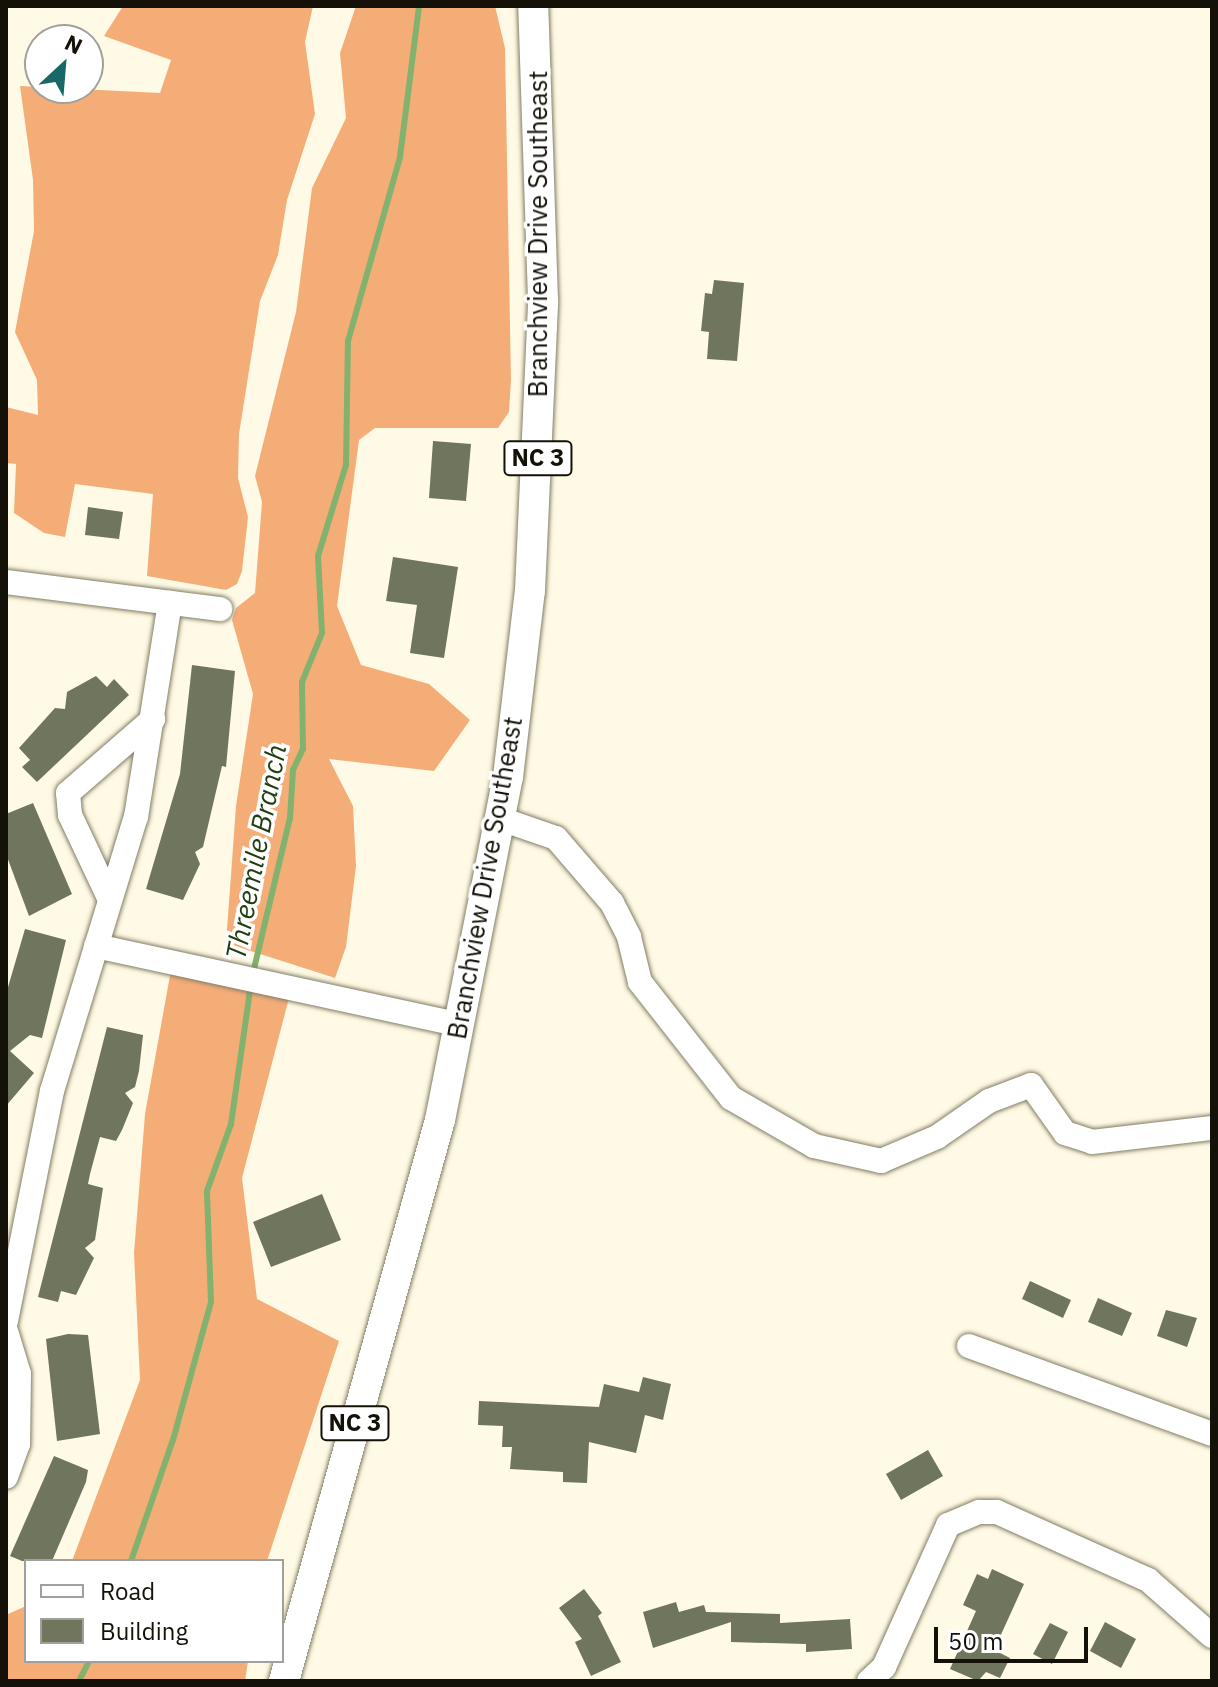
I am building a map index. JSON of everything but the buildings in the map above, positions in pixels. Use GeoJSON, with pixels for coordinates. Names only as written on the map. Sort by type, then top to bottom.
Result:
{"type":"FeatureCollection","features":[{"type":"Feature","properties":{"kind":"main road","name":"Branchview Drive Southeast"},"geometry":{"type":"LineString","coordinates":[[284,1681],[440,1120],[501,819],[530,591],[539,430],[544,221],[533,6]]}},
{"type":"Feature","properties":{"kind":"street"},"geometry":{"type":"LineString","coordinates":[[6,582],[220,609]]}},
{"type":"Feature","properties":{"kind":"street"},"geometry":{"type":"LineString","coordinates":[[6,1321],[52,1091],[136,817],[170,603]]}},
{"type":"Feature","properties":{"kind":"street"},"geometry":{"type":"LineString","coordinates":[[110,900],[70,815],[68,793],[153,719]]}},
{"type":"Feature","properties":{"kind":"street"},"geometry":{"type":"LineString","coordinates":[[501,819],[556,838],[612,903],[629,937],[640,982],[731,1098],[814,1146],[881,1161],[937,1137],[989,1101],[1031,1085],[1065,1133],[1092,1142],[1212,1128]]}},
{"type":"Feature","properties":{"kind":"street"},"geometry":{"type":"LineString","coordinates":[[96,946],[458,1024]]}},
{"type":"Feature","properties":{"kind":"street"},"geometry":{"type":"LineString","coordinates":[[6,1331],[19,1374],[18,1444],[6,1477]]}},
{"type":"Feature","properties":{"kind":"street"},"geometry":{"type":"LineString","coordinates":[[969,1346],[1212,1434]]}},
{"type":"Feature","properties":{"kind":"street"},"geometry":{"type":"LineString","coordinates":[[869,1681],[884,1667],[948,1525],[979,1512],[997,1512],[1148,1580],[1212,1636]]}},
{"type":"Feature","properties":{"kind":"shaded area"},"geometry":{"type":"Polygon","coordinates":[[[123,6],[313,6],[305,42],[315,114],[287,200],[278,255],[260,301],[239,434],[238,478],[248,517],[242,571],[237,584],[226,590],[147,576],[153,494],[75,484],[65,537],[44,533],[14,513],[16,464],[6,463],[6,407],[38,415],[37,380],[15,332],[34,231],[33,180],[20,86],[24,86],[24,104],[104,104],[104,90],[160,93],[171,60],[104,36],[123,6]]]}},
{"type":"Feature","properties":{"kind":"shaded area"},"geometry":{"type":"Polygon","coordinates":[[[356,6],[495,6],[505,48],[511,380],[509,412],[498,428],[375,428],[359,440],[337,606],[361,665],[429,684],[470,720],[434,771],[329,759],[353,806],[356,866],[346,947],[335,978],[226,943],[236,806],[253,694],[232,620],[236,608],[255,593],[262,502],[255,476],[296,312],[312,188],[346,118],[340,53],[356,6]]]}},
{"type":"Feature","properties":{"kind":"shaded area"},"geometry":{"type":"Polygon","coordinates":[[[171,970],[289,998],[242,1178],[257,1299],[339,1341],[268,1559],[73,1559],[140,1380],[134,1253],[145,1114],[171,970]]]}},
{"type":"Feature","properties":{"kind":"shaded area"},"geometry":{"type":"Polygon","coordinates":[[[24,1607],[24,1663],[248,1663],[245,1681],[6,1681],[6,1615],[24,1607]]]}},
{"type":"Feature","properties":{"kind":"waterway","name":"Threemile Branch"},"geometry":{"type":"LineString","coordinates":[[253,973],[290,818],[293,770],[303,749],[302,682],[322,633],[318,556],[346,465],[348,341],[400,157],[419,6]]}},
{"type":"Feature","properties":{"kind":"waterway","name":"Threemile Branch"},"geometry":{"type":"LineString","coordinates":[[132,1559],[173,1440],[211,1302],[207,1191],[231,1124],[251,984]]}},
{"type":"Feature","properties":{"kind":"waterway","name":"Threemile Branch"},"geometry":{"type":"LineString","coordinates":[[79,1681],[88,1663]]}}]}
